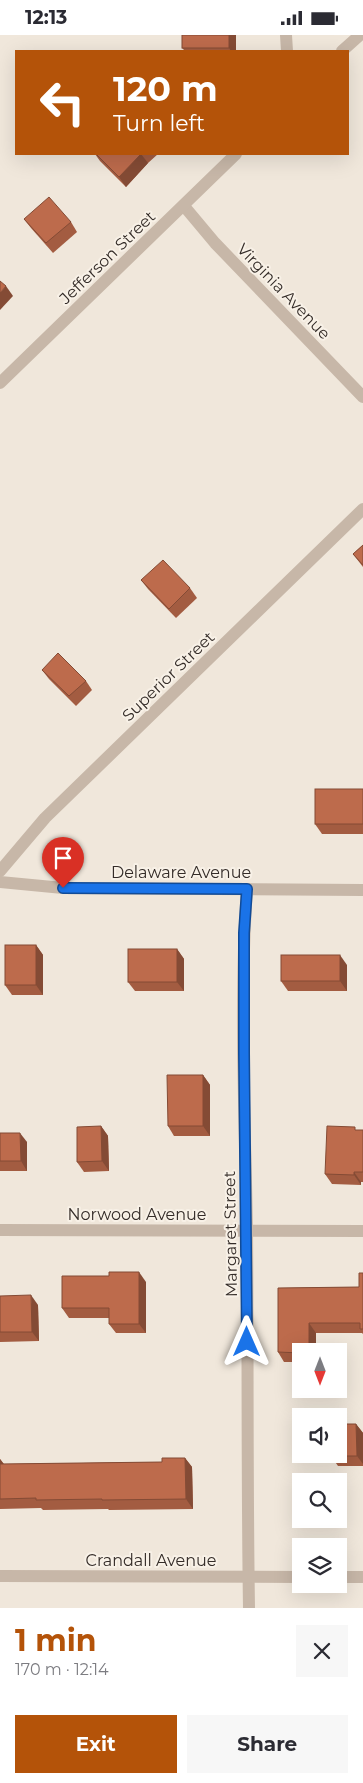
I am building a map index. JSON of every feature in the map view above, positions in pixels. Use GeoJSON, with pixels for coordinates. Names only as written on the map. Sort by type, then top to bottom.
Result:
{"type":"FeatureCollection","features":[{"type":"Feature","properties":{"kind":"street"},"geometry":{"type":"LineString","coordinates":[[286,35],[286,50]]}},
{"type":"Feature","properties":{"kind":"street"},"geometry":{"type":"LineString","coordinates":[[343,50],[360,35]]}},
{"type":"Feature","properties":{"kind":"street","name":"Jefferson Street"},"geometry":{"type":"LineString","coordinates":[[0,383],[235,155]]}},
{"type":"Feature","properties":{"kind":"street","name":"Virginia Avenue"},"geometry":{"type":"LineString","coordinates":[[184,206],[215,243],[363,397]]}},
{"type":"Feature","properties":{"kind":"street","name":"Superior Street"},"geometry":{"type":"LineString","coordinates":[[0,871],[44,818],[363,509]]}},
{"type":"Feature","properties":{"kind":"street","name":"Delaware Avenue"},"geometry":{"type":"LineString","coordinates":[[0,882],[63,888],[363,890]]}},
{"type":"Feature","properties":{"kind":"street","name":"Margaret Street"},"geometry":{"type":"LineString","coordinates":[[247,889],[244,933],[244,1043],[247,1230],[248,1608]]}},
{"type":"Feature","properties":{"kind":"street","name":"Norwood Avenue"},"geometry":{"type":"LineString","coordinates":[[0,1230],[363,1231]]}},
{"type":"Feature","properties":{"kind":"street","name":"Crandall Avenue"},"geometry":{"type":"LineString","coordinates":[[0,1576],[292,1577]]}},
{"type":"Feature","properties":{"kind":"street"},"geometry":{"type":"LineString","coordinates":[[347,1577],[363,1577]]}},
{"type":"Feature","properties":{"kind":"building"},"geometry":{"type":"Polygon","coordinates":[[[182,35],[229,35],[229,48],[182,48],[182,35]]]}},
{"type":"Feature","properties":{"kind":"building"},"geometry":{"type":"Polygon","coordinates":[[[97,155],[140,155],[119,177],[97,155]]]}},
{"type":"Feature","properties":{"kind":"building"},"geometry":{"type":"Polygon","coordinates":[[[49,197],[71,222],[46,243],[24,219],[49,197]]]}},
{"type":"Feature","properties":{"kind":"building"},"geometry":{"type":"Polygon","coordinates":[[[0,281],[6,286],[0,293],[0,281]]]}},
{"type":"Feature","properties":{"kind":"building"},"geometry":{"type":"Polygon","coordinates":[[[363,545],[363,565],[353,554],[363,545]]]}},
{"type":"Feature","properties":{"kind":"building"},"geometry":{"type":"Polygon","coordinates":[[[163,560],[190,588],[169,609],[141,580],[163,560]]]}},
{"type":"Feature","properties":{"kind":"building"},"geometry":{"type":"Polygon","coordinates":[[[58,653],[86,681],[69,696],[42,670],[58,653]]]}},
{"type":"Feature","properties":{"kind":"building"},"geometry":{"type":"Polygon","coordinates":[[[315,789],[363,789],[363,824],[315,824],[315,789]]]}},
{"type":"Feature","properties":{"kind":"building"},"geometry":{"type":"Polygon","coordinates":[[[5,945],[36,945],[36,985],[5,985],[5,945]]]}},
{"type":"Feature","properties":{"kind":"building"},"geometry":{"type":"Polygon","coordinates":[[[128,949],[177,949],[177,982],[128,982],[128,949]]]}},
{"type":"Feature","properties":{"kind":"building"},"geometry":{"type":"Polygon","coordinates":[[[281,955],[340,955],[340,981],[281,981],[281,955]]]}},
{"type":"Feature","properties":{"kind":"building"},"geometry":{"type":"Polygon","coordinates":[[[167,1075],[203,1075],[203,1126],[168,1126],[167,1075]]]}},
{"type":"Feature","properties":{"kind":"building"},"geometry":{"type":"Polygon","coordinates":[[[101,1126],[102,1161],[77,1162],[77,1127],[101,1126]]]}},
{"type":"Feature","properties":{"kind":"building"},"geometry":{"type":"Polygon","coordinates":[[[327,1126],[355,1127],[355,1130],[363,1130],[363,1172],[354,1172],[354,1175],[325,1174],[327,1126]]]}},
{"type":"Feature","properties":{"kind":"building"},"geometry":{"type":"Polygon","coordinates":[[[0,1133],[20,1133],[21,1161],[0,1161],[0,1133]]]}},
{"type":"Feature","properties":{"kind":"building"},"geometry":{"type":"Polygon","coordinates":[[[109,1272],[139,1272],[139,1324],[109,1324],[109,1308],[62,1308],[62,1276],[109,1276],[109,1272]]]}},
{"type":"Feature","properties":{"kind":"building"},"geometry":{"type":"Polygon","coordinates":[[[359,1273],[363,1273],[363,1329],[360,1329],[360,1323],[309,1323],[309,1343],[292,1343],[292,1353],[278,1352],[278,1288],[359,1287],[359,1273]]]}},
{"type":"Feature","properties":{"kind":"building"},"geometry":{"type":"Polygon","coordinates":[[[31,1295],[32,1332],[0,1332],[0,1296],[31,1295]]]}},
{"type":"Feature","properties":{"kind":"building"},"geometry":{"type":"Polygon","coordinates":[[[347,1424],[356,1424],[357,1456],[347,1456],[347,1424]]]}},
{"type":"Feature","properties":{"kind":"building"},"geometry":{"type":"Polygon","coordinates":[[[162,1458],[185,1458],[186,1499],[0,1499],[0,1464],[162,1462],[162,1458]]]}},
{"type":"Feature","properties":{"kind":"route"},"geometry":{"type":"LineString","coordinates":[[63,888],[247,889],[244,933],[244,1053],[247,1342]]}}]}
